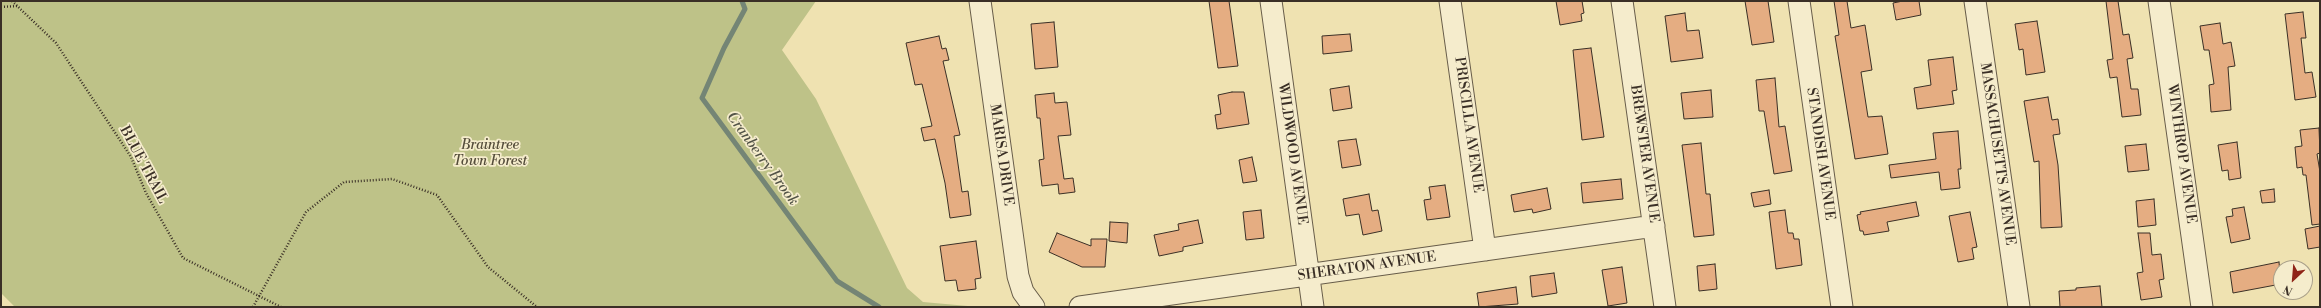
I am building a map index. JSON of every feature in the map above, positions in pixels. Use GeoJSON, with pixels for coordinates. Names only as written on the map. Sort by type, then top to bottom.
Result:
{"type":"FeatureCollection","features":[{"type":"Feature","properties":{"kind":"street","name":"MARISA DRIVE"},"geometry":{"type":"LineString","coordinates":[[980,1],[1018,276],[1022,292],[1032,306]]}},
{"type":"Feature","properties":{"kind":"street","name":"WILDWOOD AVENUE"},"geometry":{"type":"LineString","coordinates":[[1270,1],[1313,307]]}},
{"type":"Feature","properties":{"kind":"street","name":"PRISCILLA AVENUE"},"geometry":{"type":"LineString","coordinates":[[1450,1],[1485,250]]}},
{"type":"Feature","properties":{"kind":"street","name":"BREWSTER AVENUE"},"geometry":{"type":"LineString","coordinates":[[1622,1],[1665,307]]}},
{"type":"Feature","properties":{"kind":"street","name":"STANDISH AVENUE"},"geometry":{"type":"LineString","coordinates":[[1799,1],[1842,307]]}},
{"type":"Feature","properties":{"kind":"street","name":"MASSACHUSETTS AVENUE"},"geometry":{"type":"LineString","coordinates":[[1975,1],[2019,307]]}},
{"type":"Feature","properties":{"kind":"street","name":"WINTHROP AVENUE"},"geometry":{"type":"LineString","coordinates":[[2159,1],[2202,307]]}},
{"type":"Feature","properties":{"kind":"street","name":"SHERATON AVENUE"},"geometry":{"type":"LineString","coordinates":[[1080,307],[1654,226]]}},
{"type":"Feature","properties":{"kind":"path","name":"BLUE TRAIL"},"geometry":{"type":"LineString","coordinates":[[12,1],[56,43],[131,158],[146,193],[183,258],[281,307]]}},
{"type":"Feature","properties":{"kind":"path"},"geometry":{"type":"LineString","coordinates":[[1,7],[17,6]]}},
{"type":"Feature","properties":{"kind":"path"},"geometry":{"type":"LineString","coordinates":[[253,307],[306,212],[344,182],[392,179],[437,195],[488,267],[537,307]]}},
{"type":"Feature","properties":{"kind":"green space","name":"Braintree Town Forest"},"geometry":{"type":"Polygon","coordinates":[[[1,1],[816,1],[782,50],[816,99],[907,288],[923,302],[979,307],[15,307],[1,293],[1,1]]]}},
{"type":"Feature","properties":{"kind":"building"},"geometry":{"type":"Polygon","coordinates":[[[1209,1],[1229,1],[1238,66],[1218,68],[1209,1]]]}},
{"type":"Feature","properties":{"kind":"building"},"geometry":{"type":"Polygon","coordinates":[[[1556,1],[1582,1],[1584,13],[1581,14],[1582,21],[1560,25],[1556,1]]]}},
{"type":"Feature","properties":{"kind":"building"},"geometry":{"type":"Polygon","coordinates":[[[1745,1],[1768,1],[1774,42],[1752,45],[1745,1]]]}},
{"type":"Feature","properties":{"kind":"building"},"geometry":{"type":"Polygon","coordinates":[[[1834,1],[1847,1],[1851,28],[1865,25],[1872,70],[1861,72],[1868,117],[1882,116],[1888,154],[1855,159],[1835,36],[1839,35],[1834,1]]]}},
{"type":"Feature","properties":{"kind":"building"},"geometry":{"type":"Polygon","coordinates":[[[1903,1],[1919,1],[1921,15],[1896,20],[1893,3],[1903,1]]]}},
{"type":"Feature","properties":{"kind":"building"},"geometry":{"type":"Polygon","coordinates":[[[2106,1],[2118,1],[2123,35],[2129,34],[2133,58],[2127,59],[2131,89],[2138,89],[2141,115],[2122,117],[2117,77],[2110,78],[2107,60],[2113,59],[2106,1]]]}},
{"type":"Feature","properties":{"kind":"building"},"geometry":{"type":"Polygon","coordinates":[[[2303,12],[2306,38],[2301,38],[2305,73],[2312,72],[2316,97],[2295,100],[2285,14],[2303,12]]]}},
{"type":"Feature","properties":{"kind":"building"},"geometry":{"type":"Polygon","coordinates":[[[1685,13],[1687,31],[1699,30],[1703,58],[1671,62],[1665,16],[1685,13]]]}},
{"type":"Feature","properties":{"kind":"building"},"geometry":{"type":"Polygon","coordinates":[[[2037,21],[2045,72],[2026,75],[2023,49],[2019,50],[2015,24],[2037,21]]]}},
{"type":"Feature","properties":{"kind":"building"},"geometry":{"type":"Polygon","coordinates":[[[1054,22],[1058,67],[1035,69],[1031,24],[1054,22]]]}},
{"type":"Feature","properties":{"kind":"building"},"geometry":{"type":"Polygon","coordinates":[[[2220,23],[2223,44],[2231,42],[2235,66],[2228,67],[2231,110],[2211,112],[2209,85],[2214,84],[2209,50],[2204,50],[2200,26],[2220,23]]]}},
{"type":"Feature","properties":{"kind":"building"},"geometry":{"type":"Polygon","coordinates":[[[1350,34],[1352,51],[1323,54],[1322,36],[1350,34]]]}},
{"type":"Feature","properties":{"kind":"building"},"geometry":{"type":"Polygon","coordinates":[[[939,36],[942,49],[946,48],[949,60],[943,61],[960,135],[954,136],[962,192],[968,191],[971,215],[950,218],[945,183],[935,139],[924,141],[921,128],[932,126],[922,84],[915,85],[906,43],[939,36]]]}},
{"type":"Feature","properties":{"kind":"building"},"geometry":{"type":"Polygon","coordinates":[[[1591,48],[1604,137],[1582,140],[1573,50],[1591,48]]]}},
{"type":"Feature","properties":{"kind":"building"},"geometry":{"type":"Polygon","coordinates":[[[1953,57],[1957,90],[1952,91],[1954,104],[1917,109],[1914,88],[1931,85],[1928,60],[1953,57]]]}},
{"type":"Feature","properties":{"kind":"building"},"geometry":{"type":"Polygon","coordinates":[[[1775,78],[1779,127],[1785,126],[1792,171],[1774,174],[1764,111],[1759,111],[1756,80],[1775,78]]]}},
{"type":"Feature","properties":{"kind":"building"},"geometry":{"type":"Polygon","coordinates":[[[1349,86],[1352,108],[1333,111],[1330,89],[1349,86]]]}},
{"type":"Feature","properties":{"kind":"building"},"geometry":{"type":"Polygon","coordinates":[[[1711,90],[1713,117],[1684,119],[1681,93],[1711,90]]]}},
{"type":"Feature","properties":{"kind":"building"},"geometry":{"type":"Polygon","coordinates":[[[1232,92],[1244,92],[1249,124],[1217,129],[1215,115],[1221,114],[1218,95],[1232,92]]]}},
{"type":"Feature","properties":{"kind":"building"},"geometry":{"type":"Polygon","coordinates":[[[1054,93],[1055,103],[1067,102],[1071,135],[1058,136],[1064,179],[1073,178],[1075,192],[1059,194],[1058,184],[1042,186],[1039,160],[1044,159],[1040,118],[1037,118],[1035,95],[1054,93]]]}},
{"type":"Feature","properties":{"kind":"building"},"geometry":{"type":"Polygon","coordinates":[[[2048,97],[2052,120],[2058,119],[2060,134],[2053,135],[2058,165],[2062,227],[2041,228],[2039,161],[2034,162],[2024,101],[2048,97]]]}},
{"type":"Feature","properties":{"kind":"building"},"geometry":{"type":"Polygon","coordinates":[[[2319,128],[2320,153],[2317,154],[2320,172],[2320,224],[2312,225],[2306,175],[2303,175],[2302,167],[2297,168],[2295,147],[2302,146],[2300,130],[2319,128]]]}},
{"type":"Feature","properties":{"kind":"building"},"geometry":{"type":"Polygon","coordinates":[[[1958,131],[1961,169],[1958,169],[1960,188],[1941,190],[1939,172],[1891,178],[1889,165],[1936,159],[1933,133],[1958,131]]]}},
{"type":"Feature","properties":{"kind":"building"},"geometry":{"type":"Polygon","coordinates":[[[1356,139],[1361,165],[1342,168],[1338,141],[1356,139]]]}},
{"type":"Feature","properties":{"kind":"building"},"geometry":{"type":"Polygon","coordinates":[[[2237,142],[2241,178],[2229,180],[2228,170],[2222,171],[2218,145],[2237,142]]]}},
{"type":"Feature","properties":{"kind":"building"},"geometry":{"type":"Polygon","coordinates":[[[1701,143],[1706,194],[1710,194],[1714,235],[1694,237],[1682,145],[1701,143]]]}},
{"type":"Feature","properties":{"kind":"building"},"geometry":{"type":"Polygon","coordinates":[[[2146,144],[2149,170],[2128,172],[2125,146],[2146,144]]]}},
{"type":"Feature","properties":{"kind":"building"},"geometry":{"type":"Polygon","coordinates":[[[1252,157],[1257,181],[1243,183],[1239,160],[1252,157]]]}},
{"type":"Feature","properties":{"kind":"building"},"geometry":{"type":"Polygon","coordinates":[[[1621,179],[1623,199],[1583,203],[1581,183],[1621,179]]]}},
{"type":"Feature","properties":{"kind":"building"},"geometry":{"type":"Polygon","coordinates":[[[1445,185],[1450,217],[1427,220],[1424,200],[1431,199],[1429,187],[1445,185]]]}},
{"type":"Feature","properties":{"kind":"building"},"geometry":{"type":"Polygon","coordinates":[[[1547,188],[1551,209],[1533,213],[1532,209],[1514,212],[1511,195],[1547,188]]]}},
{"type":"Feature","properties":{"kind":"building"},"geometry":{"type":"Polygon","coordinates":[[[2274,189],[2275,202],[2262,203],[2260,191],[2274,189]]]}},
{"type":"Feature","properties":{"kind":"building"},"geometry":{"type":"Polygon","coordinates":[[[1769,190],[1771,204],[1754,207],[1751,193],[1769,190]]]}},
{"type":"Feature","properties":{"kind":"building"},"geometry":{"type":"Polygon","coordinates":[[[1369,194],[1372,211],[1378,210],[1382,231],[1363,235],[1359,214],[1346,216],[1343,199],[1369,194]]]}},
{"type":"Feature","properties":{"kind":"building"},"geometry":{"type":"Polygon","coordinates":[[[2154,199],[2156,225],[2138,227],[2136,201],[2154,199]]]}},
{"type":"Feature","properties":{"kind":"building"},"geometry":{"type":"Polygon","coordinates":[[[1916,202],[1919,216],[1887,222],[1889,231],[1864,235],[1863,231],[1860,231],[1857,215],[1861,214],[1860,212],[1916,202]]]}},
{"type":"Feature","properties":{"kind":"building"},"geometry":{"type":"Polygon","coordinates":[[[2244,207],[2250,239],[2231,243],[2226,217],[2233,216],[2232,209],[2244,207]]]}},
{"type":"Feature","properties":{"kind":"building"},"geometry":{"type":"Polygon","coordinates":[[[1261,210],[1264,238],[1246,240],[1243,212],[1261,210]]]}},
{"type":"Feature","properties":{"kind":"building"},"geometry":{"type":"Polygon","coordinates":[[[1785,210],[1788,233],[1793,233],[1794,239],[1799,239],[1802,265],[1776,269],[1769,212],[1785,210]]]}},
{"type":"Feature","properties":{"kind":"building"},"geometry":{"type":"Polygon","coordinates":[[[1970,212],[1977,247],[1972,248],[1974,259],[1958,262],[1949,216],[1970,212]]]}},
{"type":"Feature","properties":{"kind":"building"},"geometry":{"type":"Polygon","coordinates":[[[1198,220],[1203,243],[1183,247],[1183,251],[1159,256],[1154,235],[1179,230],[1178,224],[1198,220]]]}},
{"type":"Feature","properties":{"kind":"building"},"geometry":{"type":"Polygon","coordinates":[[[1110,222],[1128,223],[1127,243],[1109,241],[1110,222]]]}},
{"type":"Feature","properties":{"kind":"building"},"geometry":{"type":"Polygon","coordinates":[[[2320,226],[2320,247],[2308,249],[2305,229],[2320,226]]]}},
{"type":"Feature","properties":{"kind":"building"},"geometry":{"type":"Polygon","coordinates":[[[1057,233],[1091,246],[1091,239],[1107,239],[1105,267],[1082,267],[1049,252],[1057,233]]]}},
{"type":"Feature","properties":{"kind":"building"},"geometry":{"type":"Polygon","coordinates":[[[2138,233],[2150,233],[2152,255],[2161,254],[2164,279],[2159,280],[2162,297],[2141,300],[2137,273],[2143,272],[2138,233]]]}},
{"type":"Feature","properties":{"kind":"building"},"geometry":{"type":"Polygon","coordinates":[[[976,241],[981,278],[975,279],[976,289],[958,291],[956,280],[945,281],[940,246],[976,241]]]}},
{"type":"Feature","properties":{"kind":"building"},"geometry":{"type":"Polygon","coordinates":[[[2273,263],[2273,286],[2233,293],[2230,272],[2273,263]]]}},
{"type":"Feature","properties":{"kind":"building"},"geometry":{"type":"Polygon","coordinates":[[[1715,264],[1717,289],[1699,291],[1697,266],[1715,264]]]}},
{"type":"Feature","properties":{"kind":"building"},"geometry":{"type":"Polygon","coordinates":[[[1622,267],[1627,303],[1608,306],[1602,270],[1622,267]]]}},
{"type":"Feature","properties":{"kind":"building"},"geometry":{"type":"Polygon","coordinates":[[[1554,273],[1557,293],[1532,297],[1530,276],[1554,273]]]}},
{"type":"Feature","properties":{"kind":"building"},"geometry":{"type":"Polygon","coordinates":[[[2100,286],[2102,307],[2060,307],[2059,291],[2100,286]]]}},
{"type":"Feature","properties":{"kind":"building"},"geometry":{"type":"Polygon","coordinates":[[[1516,287],[1518,304],[1479,307],[1477,293],[1516,287]]]}},
{"type":"Feature","properties":{"kind":"waterway","name":"Cranberry Brook"},"geometry":{"type":"LineString","coordinates":[[742,1],[745,9],[724,48],[702,98],[837,281],[879,307]]}}]}
